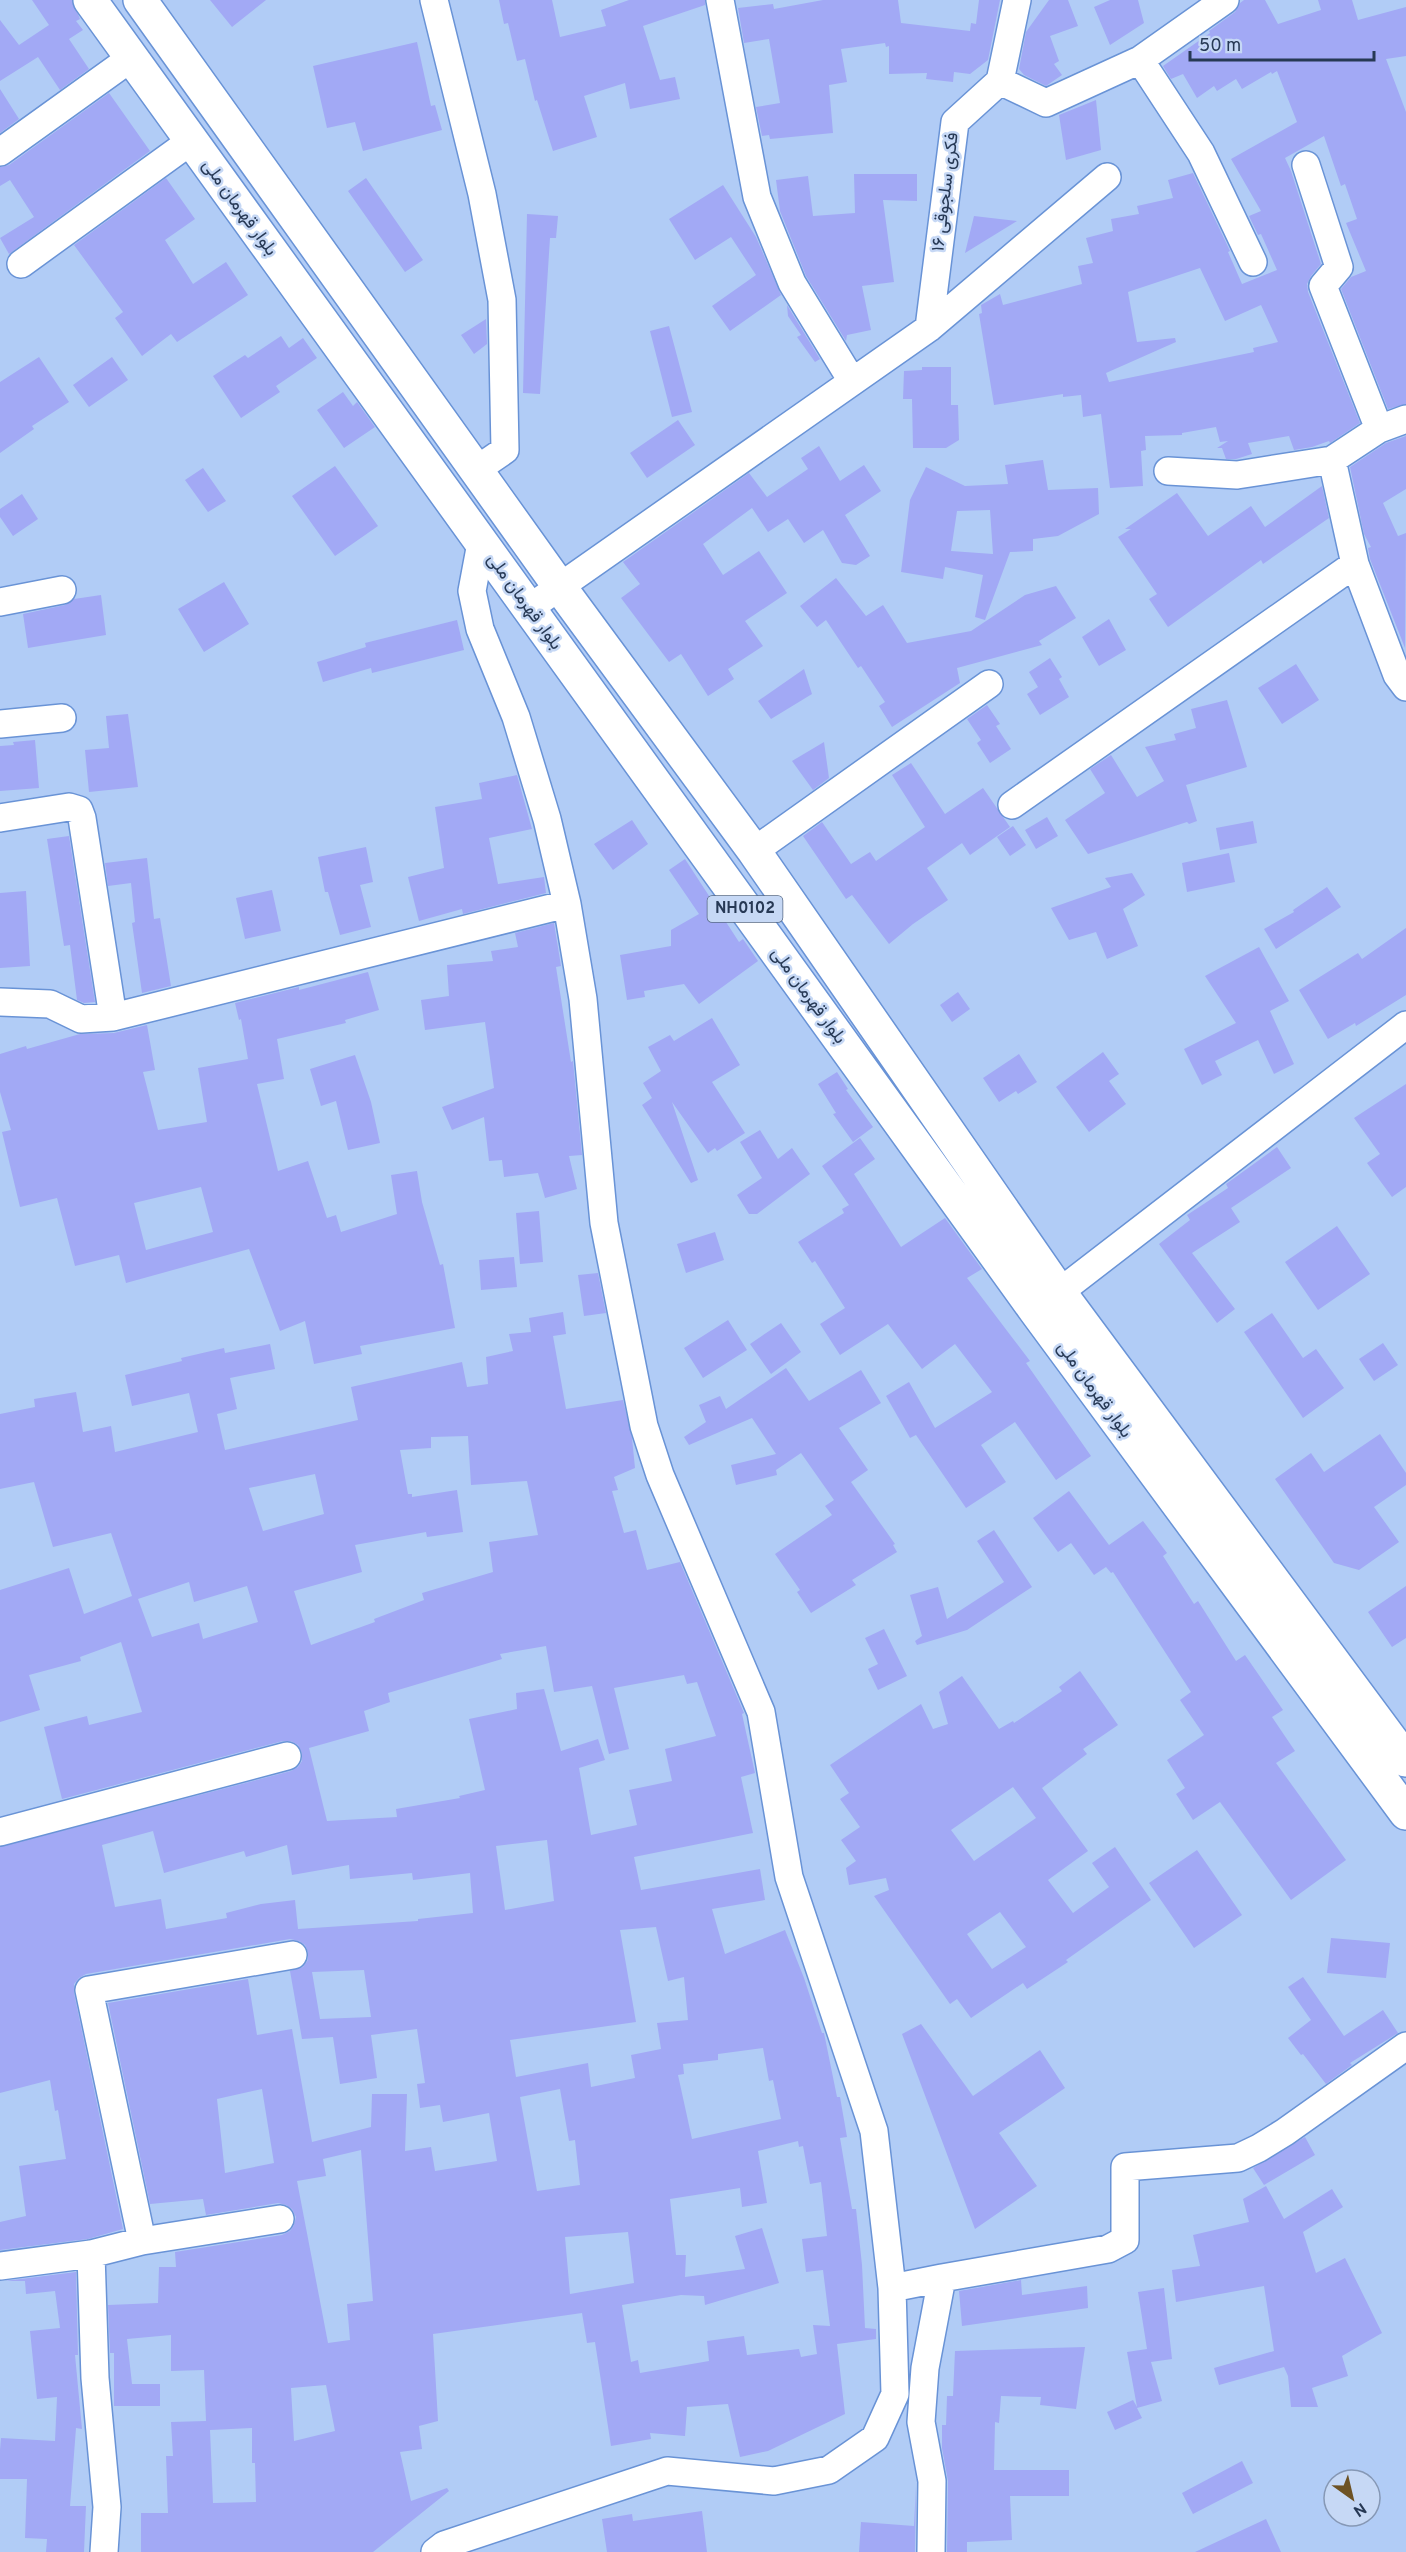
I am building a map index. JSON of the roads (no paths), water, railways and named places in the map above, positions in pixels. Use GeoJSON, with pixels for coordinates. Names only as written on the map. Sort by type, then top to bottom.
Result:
{"type":"FeatureCollection","features":[{"type":"Feature","properties":{"kind":"highway","name":"بلوار قهرمان ملی"},"geometry":{"type":"LineString","coordinates":[[90,0],[528,609],[1048,1302],[1406,1760]]}},
{"type":"Feature","properties":{"kind":"highway","name":"بلوار قهرمان ملی"},"geometry":{"type":"LineString","coordinates":[[140,0],[559,586],[754,851],[1048,1302],[1406,1813]]}},
{"type":"Feature","properties":{"kind":"street"},"geometry":{"type":"LineString","coordinates":[[434,0],[482,194],[502,300],[506,450],[476,470]]}},
{"type":"Feature","properties":{"kind":"street"},"geometry":{"type":"LineString","coordinates":[[720,0],[757,198],[792,283],[852,381]]}},
{"type":"Feature","properties":{"kind":"street"},"geometry":{"type":"LineString","coordinates":[[1017,0],[999,81],[1046,103],[1140,60],[1225,0]]}},
{"type":"Feature","properties":{"kind":"street"},"geometry":{"type":"LineString","coordinates":[[0,152],[132,58]]}},
{"type":"Feature","properties":{"kind":"street"},"geometry":{"type":"LineString","coordinates":[[1140,60],[1201,153],[1253,262]]}},
{"type":"Feature","properties":{"kind":"street","name":"فکری سلجوقی ۱۶"},"geometry":{"type":"LineString","coordinates":[[929,328],[955,122],[999,81]]}},
{"type":"Feature","properties":{"kind":"street"},"geometry":{"type":"LineString","coordinates":[[21,264],[191,141]]}},
{"type":"Feature","properties":{"kind":"street"},"geometry":{"type":"LineString","coordinates":[[1306,165],[1340,267],[1323,286],[1379,429]]}},
{"type":"Feature","properties":{"kind":"street"},"geometry":{"type":"LineString","coordinates":[[528,609],[929,328],[1107,177]]}},
{"type":"Feature","properties":{"kind":"street"},"geometry":{"type":"LineString","coordinates":[[1168,471],[1237,475],[1332,460],[1379,429],[1406,418]]}},
{"type":"Feature","properties":{"kind":"street"},"geometry":{"type":"LineString","coordinates":[[1332,460],[1354,564],[1397,675],[1406,687]]}},
{"type":"Feature","properties":{"kind":"street"},"geometry":{"type":"LineString","coordinates":[[435,2552],[444,2545],[667,2471],[774,2481],[829,2470],[875,2438],[895,2394],[892,2288],[874,2131],[789,1877],[761,1712],[660,1475],[644,1426],[604,1223],[583,999],[567,904],[547,819],[516,717],[480,628],[472,591],[481,543]]}},
{"type":"Feature","properties":{"kind":"street"},"geometry":{"type":"LineString","coordinates":[[1012,805],[1354,564]]}},
{"type":"Feature","properties":{"kind":"street"},"geometry":{"type":"LineString","coordinates":[[0,602],[62,590]]}},
{"type":"Feature","properties":{"kind":"street"},"geometry":{"type":"LineString","coordinates":[[754,851],[989,684]]}},
{"type":"Feature","properties":{"kind":"street"},"geometry":{"type":"LineString","coordinates":[[0,724],[62,718]]}},
{"type":"Feature","properties":{"kind":"street"},"geometry":{"type":"LineString","coordinates":[[0,818],[69,807],[79,810],[113,1017]]}},
{"type":"Feature","properties":{"kind":"street"},"geometry":{"type":"LineString","coordinates":[[0,1002],[50,1004],[81,1019],[113,1017],[567,904]]}},
{"type":"Feature","properties":{"kind":"street"},"geometry":{"type":"LineString","coordinates":[[1048,1302],[1406,1025]]}},
{"type":"Feature","properties":{"kind":"street"},"geometry":{"type":"LineString","coordinates":[[0,1832],[287,1756]]}},
{"type":"Feature","properties":{"kind":"street"},"geometry":{"type":"LineString","coordinates":[[142,2241],[89,1990],[294,1955]]}},
{"type":"Feature","properties":{"kind":"street"},"geometry":{"type":"LineString","coordinates":[[892,2288],[1108,2249],[1125,2240],[1125,2167],[1238,2158],[1285,2132],[1406,2046]]}},
{"type":"Feature","properties":{"kind":"street"},"geometry":{"type":"LineString","coordinates":[[0,2266],[91,2254],[142,2241],[280,2219]]}},
{"type":"Feature","properties":{"kind":"street"},"geometry":{"type":"LineString","coordinates":[[91,2254],[94,2378],[107,2507],[104,2552]]}},
{"type":"Feature","properties":{"kind":"street"},"geometry":{"type":"LineString","coordinates":[[931,2552],[932,2481],[921,2422],[925,2368],[942,2278]]}}]}
